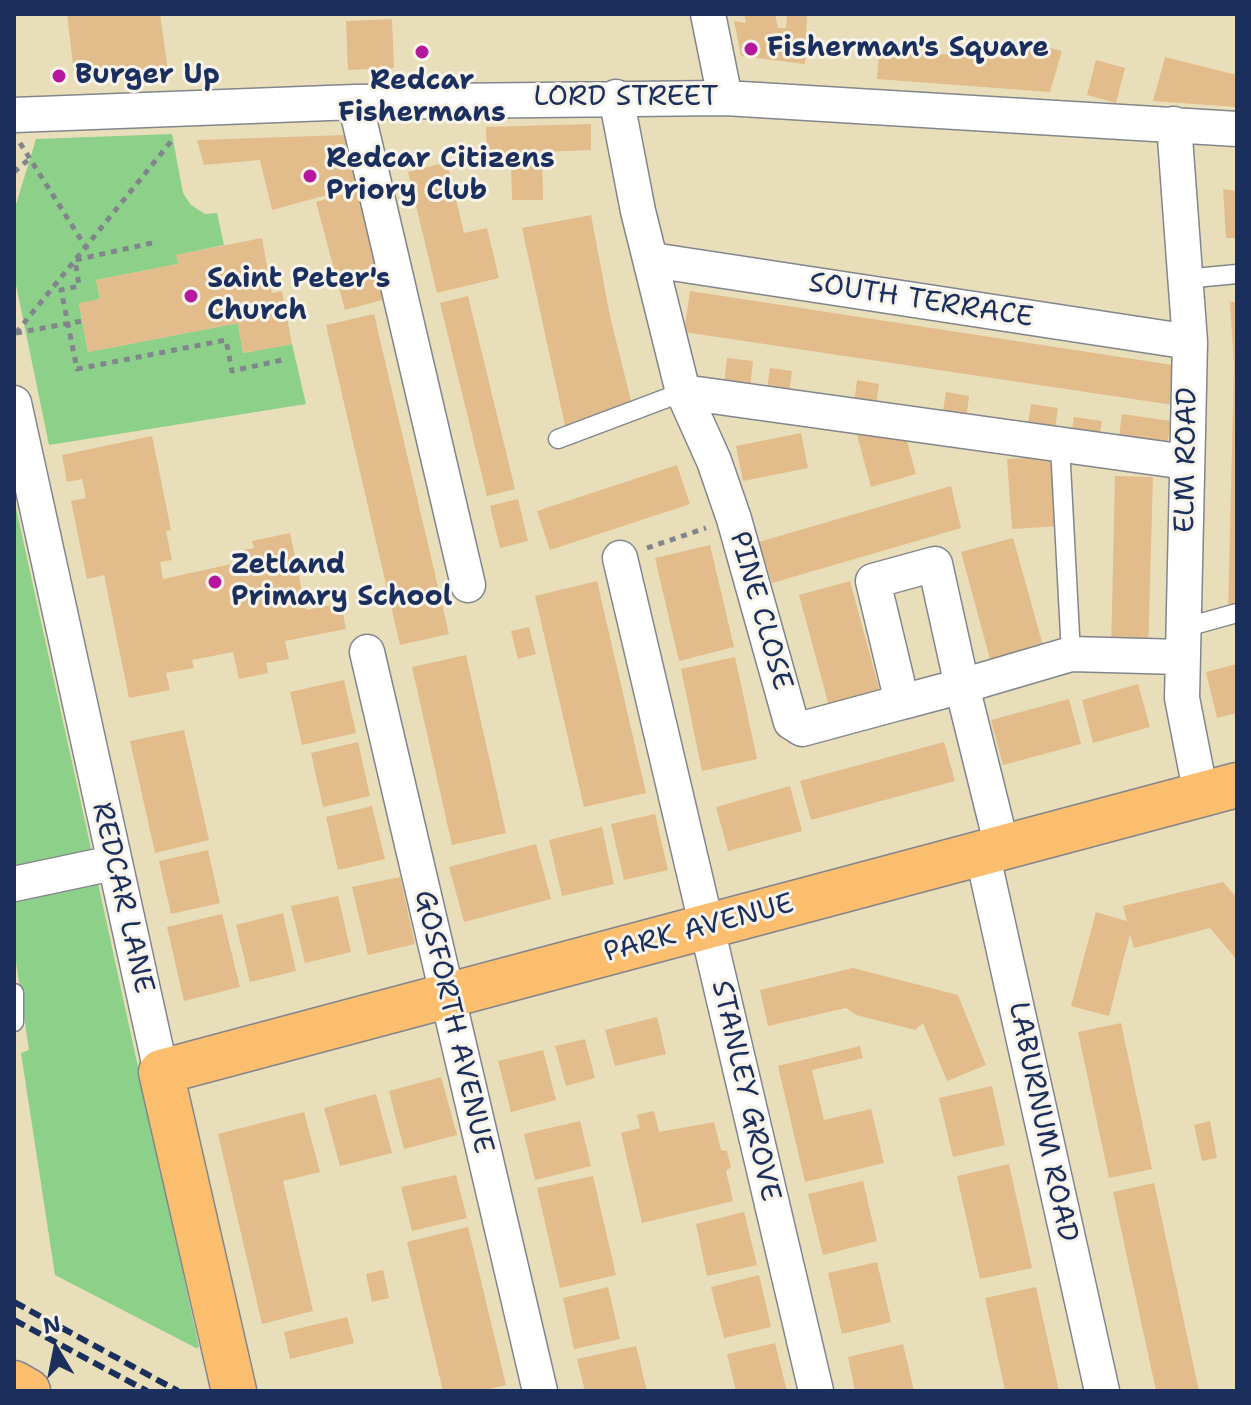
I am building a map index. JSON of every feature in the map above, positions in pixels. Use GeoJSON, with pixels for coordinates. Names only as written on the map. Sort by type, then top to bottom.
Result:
{"type":"FeatureCollection","features":[{"type":"Feature","properties":{"kind":"main road","name":"PARK AVENUE"},"geometry":{"type":"LineString","coordinates":[[161,1072],[1219,790]]}},
{"type":"Feature","properties":{"kind":"main road","name":"REDCAR LANE"},"geometry":{"type":"LineString","coordinates":[[161,1072],[234,1391]]}},
{"type":"Feature","properties":{"kind":"main road"},"geometry":{"type":"LineString","coordinates":[[14,1383],[28,1391]]}},
{"type":"Feature","properties":{"kind":"street"},"geometry":{"type":"LineString","coordinates":[[708,14],[725,98]]}},
{"type":"Feature","properties":{"kind":"street","name":"PINE CLOSE"},"geometry":{"type":"LineString","coordinates":[[616,97],[683,392],[714,461],[734,519],[791,722],[802,729],[1071,654],[1182,642]]}},
{"type":"Feature","properties":{"kind":"street","name":"LORD STREET"},"geometry":{"type":"LineString","coordinates":[[15,115],[355,102],[725,98],[1237,129]]}},
{"type":"Feature","properties":{"kind":"street"},"geometry":{"type":"LineString","coordinates":[[355,102],[468,585]]}},
{"type":"Feature","properties":{"kind":"street","name":"ELM ROAD"},"geometry":{"type":"LineString","coordinates":[[1174,124],[1190,342],[1182,698],[1219,790]]}},
{"type":"Feature","properties":{"kind":"street","name":"SOUTH TERRACE"},"geometry":{"type":"LineString","coordinates":[[652,260],[1190,342]]}},
{"type":"Feature","properties":{"kind":"street"},"geometry":{"type":"LineString","coordinates":[[683,392],[1186,462]]}},
{"type":"Feature","properties":{"kind":"street","name":"REDCAR LANE"},"geometry":{"type":"LineString","coordinates":[[14,403],[161,1072]]}},
{"type":"Feature","properties":{"kind":"street","name":"STANLEY GROVE"},"geometry":{"type":"LineString","coordinates":[[620,558],[816,1391]]}},
{"type":"Feature","properties":{"kind":"street","name":"LABURNUM ROAD"},"geometry":{"type":"LineString","coordinates":[[902,702],[873,581],[935,564],[1102,1391]]}},
{"type":"Feature","properties":{"kind":"street","name":"GOSFORTH AVENUE"},"geometry":{"type":"LineString","coordinates":[[367,652],[540,1391]]}},
{"type":"Feature","properties":{"kind":"street"},"geometry":{"type":"LineString","coordinates":[[14,884],[113,863]]}},
{"type":"Feature","properties":{"kind":"lane"},"geometry":{"type":"LineString","coordinates":[[1184,279],[1237,274]]}},
{"type":"Feature","properties":{"kind":"lane"},"geometry":{"type":"LineString","coordinates":[[558,439],[683,392]]}},
{"type":"Feature","properties":{"kind":"lane"},"geometry":{"type":"LineString","coordinates":[[1060,446],[1071,654]]}},
{"type":"Feature","properties":{"kind":"lane"},"geometry":{"type":"LineString","coordinates":[[1182,642],[1237,613]]}},
{"type":"Feature","properties":{"kind":"lane"},"geometry":{"type":"LineString","coordinates":[[14,993],[14,1022]]}},
{"type":"Feature","properties":{"kind":"path"},"geometry":{"type":"LineString","coordinates":[[15,333],[199,107]]}},
{"type":"Feature","properties":{"kind":"path"},"geometry":{"type":"LineString","coordinates":[[15,115],[21,150],[92,257]]}},
{"type":"Feature","properties":{"kind":"path"},"geometry":{"type":"LineString","coordinates":[[14,172],[28,160]]}},
{"type":"Feature","properties":{"kind":"path"},"geometry":{"type":"LineString","coordinates":[[75,260],[152,243]]}},
{"type":"Feature","properties":{"kind":"path"},"geometry":{"type":"LineString","coordinates":[[75,260],[79,286],[61,290],[77,369],[226,340],[232,371],[287,359]]}},
{"type":"Feature","properties":{"kind":"path"},"geometry":{"type":"LineString","coordinates":[[15,333],[82,321]]}},
{"type":"Feature","properties":{"kind":"path"},"geometry":{"type":"LineString","coordinates":[[620,558],[734,519]]}},
{"type":"Feature","properties":{"kind":"green space"},"geometry":{"type":"Polygon","coordinates":[[[172,134],[183,193],[191,205],[205,214],[217,213],[224,245],[177,255],[178,264],[96,280],[100,299],[79,304],[88,352],[238,323],[243,353],[292,344],[306,404],[49,445],[14,275],[14,211],[36,139],[172,134]]]}},
{"type":"Feature","properties":{"kind":"green space"},"geometry":{"type":"Polygon","coordinates":[[[14,499],[92,853],[14,874],[14,499]]]}},
{"type":"Feature","properties":{"kind":"green space"},"geometry":{"type":"Polygon","coordinates":[[[98,883],[199,1347],[196,1348],[55,1275],[21,1053],[29,1050],[14,949],[14,894],[98,883]]]}},
{"type":"Feature","properties":{"kind":"building"},"geometry":{"type":"Polygon","coordinates":[[[67,14],[160,14],[168,71],[74,74],[67,14]]]}},
{"type":"Feature","properties":{"kind":"building"},"geometry":{"type":"Polygon","coordinates":[[[744,14],[775,14],[778,28],[786,28],[787,14],[807,14],[805,64],[741,56],[734,21],[746,23],[744,14]]]}},
{"type":"Feature","properties":{"kind":"building"},"geometry":{"type":"Polygon","coordinates":[[[392,19],[394,68],[348,70],[346,21],[392,19]]]}},
{"type":"Feature","properties":{"kind":"building"},"geometry":{"type":"Polygon","coordinates":[[[1019,40],[1062,51],[1050,92],[877,79],[879,51],[1014,58],[1019,40]]]}},
{"type":"Feature","properties":{"kind":"building"},"geometry":{"type":"Polygon","coordinates":[[[1165,57],[1237,75],[1237,107],[1153,101],[1165,57]]]}},
{"type":"Feature","properties":{"kind":"building"},"geometry":{"type":"Polygon","coordinates":[[[1096,60],[1125,68],[1116,103],[1087,95],[1096,60]]]}},
{"type":"Feature","properties":{"kind":"building"},"geometry":{"type":"Polygon","coordinates":[[[591,124],[591,150],[542,152],[543,200],[512,200],[511,161],[487,161],[486,127],[591,124]]]}},
{"type":"Feature","properties":{"kind":"building","name":"Redcar Citizens Priory Club"},"geometry":{"type":"Polygon","coordinates":[[[347,135],[360,186],[272,210],[260,160],[204,165],[197,140],[347,135]]]}},
{"type":"Feature","properties":{"kind":"building"},"geometry":{"type":"Polygon","coordinates":[[[447,162],[464,233],[487,228],[499,278],[437,293],[408,172],[447,162]]]}},
{"type":"Feature","properties":{"kind":"building"},"geometry":{"type":"Polygon","coordinates":[[[1223,189],[1237,191],[1237,238],[1226,238],[1223,189]]]}},
{"type":"Feature","properties":{"kind":"building"},"geometry":{"type":"Polygon","coordinates":[[[360,190],[389,298],[345,310],[316,202],[360,190]]]}},
{"type":"Feature","properties":{"kind":"building"},"geometry":{"type":"Polygon","coordinates":[[[591,215],[610,316],[633,409],[565,426],[522,228],[591,215]]]}},
{"type":"Feature","properties":{"kind":"building","name":"Saint Peter's Church"},"geometry":{"type":"Polygon","coordinates":[[[262,238],[272,293],[282,291],[292,344],[243,353],[238,323],[88,352],[79,303],[100,299],[96,280],[178,264],[176,255],[262,238]]]}},
{"type":"Feature","properties":{"kind":"building"},"geometry":{"type":"Polygon","coordinates":[[[690,291],[1179,366],[1173,405],[684,332],[690,291]]]}},
{"type":"Feature","properties":{"kind":"building"},"geometry":{"type":"Polygon","coordinates":[[[468,296],[515,489],[487,496],[440,303],[468,296]]]}},
{"type":"Feature","properties":{"kind":"building"},"geometry":{"type":"Polygon","coordinates":[[[1230,302],[1237,302],[1237,611],[1228,613],[1234,366],[1230,302]]]}},
{"type":"Feature","properties":{"kind":"building"},"geometry":{"type":"Polygon","coordinates":[[[374,314],[449,634],[400,645],[326,325],[374,314]]]}},
{"type":"Feature","properties":{"kind":"building"},"geometry":{"type":"Polygon","coordinates":[[[727,358],[753,361],[750,388],[724,385],[727,358]]]}},
{"type":"Feature","properties":{"kind":"building"},"geometry":{"type":"Polygon","coordinates":[[[770,368],[792,371],[789,393],[767,390],[770,368]]]}},
{"type":"Feature","properties":{"kind":"building"},"geometry":{"type":"Polygon","coordinates":[[[857,380],[879,384],[876,407],[854,404],[857,380]]]}},
{"type":"Feature","properties":{"kind":"building"},"geometry":{"type":"Polygon","coordinates":[[[946,392],[969,396],[966,420],[942,417],[946,392]]]}},
{"type":"Feature","properties":{"kind":"building"},"geometry":{"type":"Polygon","coordinates":[[[1031,404],[1058,408],[1054,434],[1027,429],[1031,404]]]}},
{"type":"Feature","properties":{"kind":"building"},"geometry":{"type":"Polygon","coordinates":[[[1122,414],[1171,421],[1166,451],[1118,443],[1122,414]]]}},
{"type":"Feature","properties":{"kind":"building"},"geometry":{"type":"Polygon","coordinates":[[[1074,417],[1102,421],[1099,440],[1071,436],[1074,417]]]}},
{"type":"Feature","properties":{"kind":"building"},"geometry":{"type":"Polygon","coordinates":[[[901,419],[916,474],[871,487],[856,431],[901,419]]]}},
{"type":"Feature","properties":{"kind":"building"},"geometry":{"type":"Polygon","coordinates":[[[801,433],[808,468],[743,481],[736,446],[801,433]]]}},
{"type":"Feature","properties":{"kind":"building"},"geometry":{"type":"Polygon","coordinates":[[[152,436],[171,530],[166,531],[172,560],[160,562],[163,579],[236,563],[233,552],[254,548],[252,541],[290,533],[306,610],[341,603],[346,629],[285,641],[289,659],[266,663],[268,673],[239,679],[233,652],[192,660],[194,668],[166,673],[170,690],[129,698],[104,575],[87,579],[71,501],[86,498],[82,479],[67,482],[62,455],[152,436]]]}},
{"type":"Feature","properties":{"kind":"building"},"geometry":{"type":"Polygon","coordinates":[[[1057,456],[1061,526],[1012,529],[1007,459],[1057,456]]]}},
{"type":"Feature","properties":{"kind":"building"},"geometry":{"type":"Polygon","coordinates":[[[677,465],[690,504],[550,550],[537,511],[677,465]]]}},
{"type":"Feature","properties":{"kind":"building"},"geometry":{"type":"Polygon","coordinates":[[[1115,476],[1153,477],[1148,653],[1111,652],[1115,476]]]}},
{"type":"Feature","properties":{"kind":"building"},"geometry":{"type":"Polygon","coordinates":[[[951,486],[961,528],[772,583],[759,542],[951,486]]]}},
{"type":"Feature","properties":{"kind":"building"},"geometry":{"type":"Polygon","coordinates":[[[518,499],[528,541],[500,548],[490,506],[518,499]]]}},
{"type":"Feature","properties":{"kind":"building"},"geometry":{"type":"Polygon","coordinates":[[[1013,538],[1047,660],[994,674],[961,552],[1013,538]]]}},
{"type":"Feature","properties":{"kind":"building"},"geometry":{"type":"Polygon","coordinates":[[[710,545],[734,647],[679,661],[655,558],[710,545]]]}},
{"type":"Feature","properties":{"kind":"building"},"geometry":{"type":"Polygon","coordinates":[[[597,581],[646,793],[584,807],[535,596],[597,581]]]}},
{"type":"Feature","properties":{"kind":"building"},"geometry":{"type":"Polygon","coordinates":[[[850,581],[883,703],[832,717],[799,595],[850,581]]]}},
{"type":"Feature","properties":{"kind":"building"},"geometry":{"type":"Polygon","coordinates":[[[529,627],[536,654],[518,659],[511,631],[529,627]]]}},
{"type":"Feature","properties":{"kind":"building"},"geometry":{"type":"Polygon","coordinates":[[[466,655],[506,833],[452,845],[412,667],[466,655]]]}},
{"type":"Feature","properties":{"kind":"building"},"geometry":{"type":"Polygon","coordinates":[[[735,657],[757,759],[702,771],[681,669],[735,657]]]}},
{"type":"Feature","properties":{"kind":"building"},"geometry":{"type":"Polygon","coordinates":[[[1237,664],[1237,713],[1217,718],[1206,672],[1237,664]]]}},
{"type":"Feature","properties":{"kind":"building"},"geometry":{"type":"Polygon","coordinates":[[[344,680],[356,733],[302,745],[290,692],[344,680]]]}},
{"type":"Feature","properties":{"kind":"building"},"geometry":{"type":"Polygon","coordinates":[[[1138,684],[1150,727],[1093,743],[1082,700],[1138,684]]]}},
{"type":"Feature","properties":{"kind":"building"},"geometry":{"type":"Polygon","coordinates":[[[1069,699],[1081,744],[1003,765],[991,720],[1069,699]]]}},
{"type":"Feature","properties":{"kind":"building"},"geometry":{"type":"Polygon","coordinates":[[[184,730],[209,840],[155,853],[130,741],[184,730]]]}},
{"type":"Feature","properties":{"kind":"building"},"geometry":{"type":"Polygon","coordinates":[[[358,742],[370,796],[323,807],[311,753],[358,742]]]}},
{"type":"Feature","properties":{"kind":"building"},"geometry":{"type":"Polygon","coordinates":[[[944,742],[955,781],[811,820],[800,781],[944,742]]]}},
{"type":"Feature","properties":{"kind":"building"},"geometry":{"type":"Polygon","coordinates":[[[790,786],[802,831],[728,851],[716,807],[790,786]]]}},
{"type":"Feature","properties":{"kind":"building"},"geometry":{"type":"Polygon","coordinates":[[[372,806],[385,859],[338,870],[326,817],[372,806]]]}},
{"type":"Feature","properties":{"kind":"building"},"geometry":{"type":"Polygon","coordinates":[[[655,814],[668,870],[624,880],[611,824],[655,814]]]}},
{"type":"Feature","properties":{"kind":"building"},"geometry":{"type":"Polygon","coordinates":[[[602,827],[614,884],[562,896],[549,840],[602,827]]]}},
{"type":"Feature","properties":{"kind":"building"},"geometry":{"type":"Polygon","coordinates":[[[536,844],[551,899],[464,922],[449,867],[536,844]]]}},
{"type":"Feature","properties":{"kind":"building"},"geometry":{"type":"Polygon","coordinates":[[[208,850],[220,903],[171,914],[159,861],[208,850]]]}},
{"type":"Feature","properties":{"kind":"building"},"geometry":{"type":"Polygon","coordinates":[[[400,877],[415,944],[368,955],[352,887],[400,877]]]}},
{"type":"Feature","properties":{"kind":"building"},"geometry":{"type":"Polygon","coordinates":[[[1223,882],[1237,898],[1237,960],[1210,928],[1134,948],[1130,934],[1109,1016],[1071,1006],[1096,912],[1127,921],[1123,906],[1223,882]]]}},
{"type":"Feature","properties":{"kind":"building"},"geometry":{"type":"Polygon","coordinates":[[[338,896],[351,952],[305,963],[291,906],[338,896]]]}},
{"type":"Feature","properties":{"kind":"building"},"geometry":{"type":"Polygon","coordinates":[[[283,913],[296,971],[250,982],[236,925],[283,913]]]}},
{"type":"Feature","properties":{"kind":"building"},"geometry":{"type":"Polygon","coordinates":[[[222,914],[240,987],[184,1001],[167,927],[222,914]]]}},
{"type":"Feature","properties":{"kind":"building"},"geometry":{"type":"Polygon","coordinates":[[[853,968],[958,995],[986,1065],[947,1081],[923,1023],[915,1030],[856,1015],[846,1008],[768,1026],[760,990],[853,968]]]}},
{"type":"Feature","properties":{"kind":"building"},"geometry":{"type":"Polygon","coordinates":[[[657,1017],[666,1054],[615,1066],[605,1030],[657,1017]]]}},
{"type":"Feature","properties":{"kind":"building"},"geometry":{"type":"Polygon","coordinates":[[[1121,1023],[1152,1169],[1109,1178],[1078,1032],[1121,1023]]]}},
{"type":"Feature","properties":{"kind":"building"},"geometry":{"type":"Polygon","coordinates":[[[585,1039],[595,1078],[566,1086],[555,1046],[585,1039]]]}},
{"type":"Feature","properties":{"kind":"building"},"geometry":{"type":"Polygon","coordinates":[[[860,1046],[863,1058],[812,1070],[824,1120],[871,1109],[884,1163],[805,1182],[778,1066],[860,1046]]]}},
{"type":"Feature","properties":{"kind":"building"},"geometry":{"type":"Polygon","coordinates":[[[543,1050],[556,1100],[511,1112],[498,1061],[543,1050]]]}},
{"type":"Feature","properties":{"kind":"building"},"geometry":{"type":"Polygon","coordinates":[[[441,1077],[457,1135],[404,1149],[389,1091],[441,1077]]]}},
{"type":"Feature","properties":{"kind":"building"},"geometry":{"type":"Polygon","coordinates":[[[992,1086],[1005,1145],[953,1157],[939,1098],[992,1086]]]}},
{"type":"Feature","properties":{"kind":"building"},"geometry":{"type":"Polygon","coordinates":[[[376,1094],[392,1153],[340,1166],[324,1108],[376,1094]]]}},
{"type":"Feature","properties":{"kind":"building"},"geometry":{"type":"Polygon","coordinates":[[[654,1111],[659,1132],[714,1122],[721,1150],[727,1151],[731,1167],[726,1171],[733,1201],[642,1223],[621,1133],[640,1128],[637,1115],[654,1111]]]}},
{"type":"Feature","properties":{"kind":"building"},"geometry":{"type":"Polygon","coordinates":[[[304,1112],[320,1172],[283,1181],[313,1311],[262,1324],[218,1134],[304,1112]]]}},
{"type":"Feature","properties":{"kind":"building"},"geometry":{"type":"Polygon","coordinates":[[[580,1121],[591,1166],[535,1180],[524,1134],[580,1121]]]}},
{"type":"Feature","properties":{"kind":"building"},"geometry":{"type":"Polygon","coordinates":[[[1210,1121],[1217,1158],[1202,1161],[1194,1125],[1210,1121]]]}},
{"type":"Feature","properties":{"kind":"building"},"geometry":{"type":"Polygon","coordinates":[[[1009,1164],[1032,1268],[980,1279],[957,1176],[1009,1164]]]}},
{"type":"Feature","properties":{"kind":"building"},"geometry":{"type":"Polygon","coordinates":[[[456,1175],[467,1218],[412,1231],[401,1187],[456,1175]]]}},
{"type":"Feature","properties":{"kind":"building"},"geometry":{"type":"Polygon","coordinates":[[[593,1176],[616,1275],[560,1288],[537,1188],[593,1176]]]}},
{"type":"Feature","properties":{"kind":"building"},"geometry":{"type":"Polygon","coordinates":[[[863,1181],[877,1241],[823,1255],[808,1194],[863,1181]]]}},
{"type":"Feature","properties":{"kind":"building"},"geometry":{"type":"Polygon","coordinates":[[[1154,1183],[1199,1391],[1156,1391],[1113,1192],[1154,1183]]]}},
{"type":"Feature","properties":{"kind":"building"},"geometry":{"type":"Polygon","coordinates":[[[744,1212],[757,1265],[707,1276],[696,1224],[744,1212]]]}},
{"type":"Feature","properties":{"kind":"building"},"geometry":{"type":"Polygon","coordinates":[[[468,1227],[506,1385],[481,1391],[443,1391],[407,1242],[468,1227]]]}},
{"type":"Feature","properties":{"kind":"building"},"geometry":{"type":"Polygon","coordinates":[[[877,1262],[891,1322],[842,1334],[828,1273],[877,1262]]]}},
{"type":"Feature","properties":{"kind":"building"},"geometry":{"type":"Polygon","coordinates":[[[383,1270],[389,1298],[372,1302],[366,1274],[383,1270]]]}},
{"type":"Feature","properties":{"kind":"building"},"geometry":{"type":"Polygon","coordinates":[[[759,1275],[771,1327],[724,1338],[711,1287],[759,1275]]]}},
{"type":"Feature","properties":{"kind":"building"},"geometry":{"type":"Polygon","coordinates":[[[608,1287],[620,1339],[574,1349],[563,1298],[608,1287]]]}},
{"type":"Feature","properties":{"kind":"building"},"geometry":{"type":"Polygon","coordinates":[[[1036,1287],[1059,1391],[1005,1391],[985,1298],[1036,1287]]]}},
{"type":"Feature","properties":{"kind":"building"},"geometry":{"type":"Polygon","coordinates":[[[347,1317],[354,1343],[290,1359],[284,1332],[347,1317]]]}},
{"type":"Feature","properties":{"kind":"building"},"geometry":{"type":"Polygon","coordinates":[[[775,1343],[787,1391],[736,1391],[727,1354],[775,1343]]]}},
{"type":"Feature","properties":{"kind":"building"},"geometry":{"type":"Polygon","coordinates":[[[903,1344],[914,1391],[855,1391],[848,1357],[903,1344]]]}},
{"type":"Feature","properties":{"kind":"building"},"geometry":{"type":"Polygon","coordinates":[[[636,1346],[647,1391],[585,1391],[577,1359],[636,1346]]]}},
{"type":"Feature","properties":{"kind":"railway"},"geometry":{"type":"LineString","coordinates":[[14,1302],[178,1391]]}},
{"type":"Feature","properties":{"kind":"railway"},"geometry":{"type":"LineString","coordinates":[[14,1320],[147,1391]]}},
{"type":"Feature","properties":{"kind":"place","name":"Fisherman's Square"},"geometry":{"type":"Point","coordinates":[751,49]}},
{"type":"Feature","properties":{"kind":"place","name":"Redcar Fishermans"},"geometry":{"type":"Point","coordinates":[422,52]}},
{"type":"Feature","properties":{"kind":"place","name":"Burger Up"},"geometry":{"type":"Point","coordinates":[59,76]}},
{"type":"Feature","properties":{"kind":"place","name":"Redcar Citizens Priory Club"},"geometry":{"type":"Point","coordinates":[310,176]}},
{"type":"Feature","properties":{"kind":"place","name":"Saint Peter's Church"},"geometry":{"type":"Point","coordinates":[191,296]}},
{"type":"Feature","properties":{"kind":"place","name":"Zetland Primary School"},"geometry":{"type":"Point","coordinates":[215,582]}}]}
